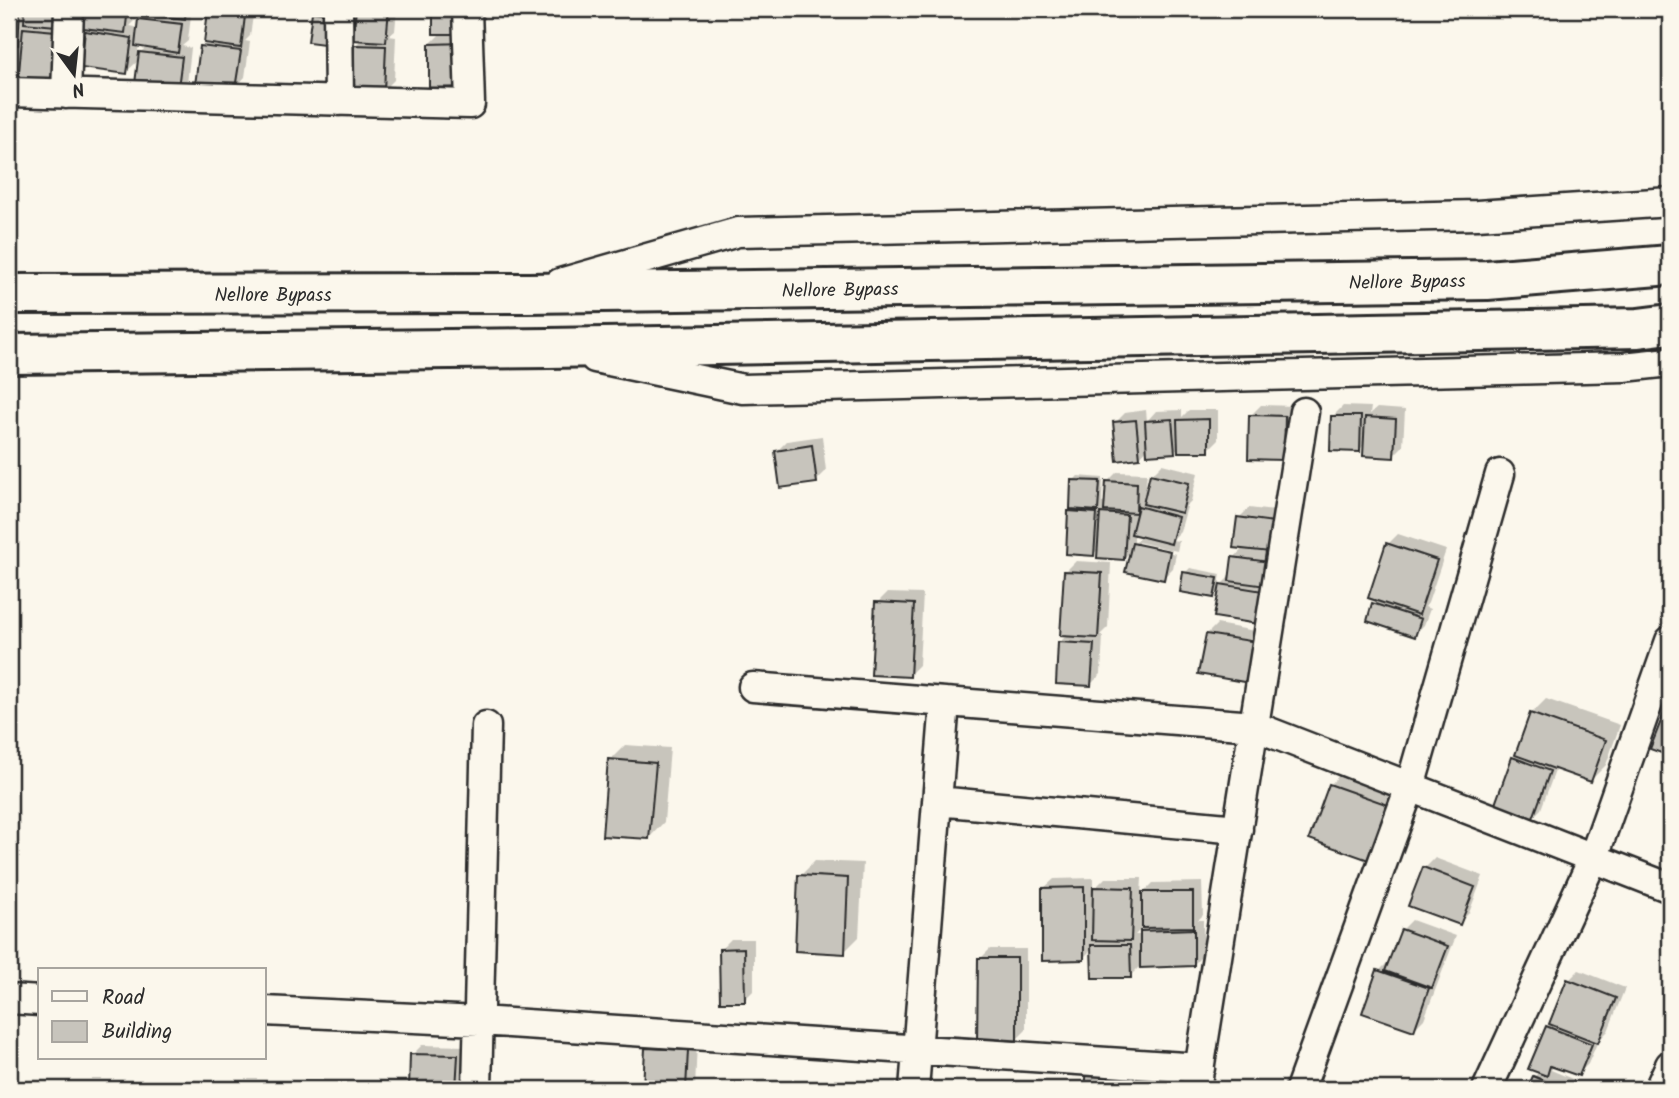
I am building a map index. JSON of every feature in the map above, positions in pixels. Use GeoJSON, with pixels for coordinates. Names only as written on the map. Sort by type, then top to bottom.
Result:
{"type":"FeatureCollection","features":[{"type":"Feature","properties":{"kind":"highway","name":"Nellore Bypass"},"geometry":{"type":"LineString","coordinates":[[9,294],[527,293],[1487,280],[1670,265]]}},
{"type":"Feature","properties":{"kind":"highway"},"geometry":{"type":"LineString","coordinates":[[9,354],[549,348],[1638,328],[1670,324]]}},
{"type":"Feature","properties":{"kind":"street"},"geometry":{"type":"LineString","coordinates":[[66,94],[69,9]]}},
{"type":"Feature","properties":{"kind":"street"},"geometry":{"type":"LineString","coordinates":[[338,9],[338,101]]}},
{"type":"Feature","properties":{"kind":"street"},"geometry":{"type":"LineString","coordinates":[[9,92],[470,104],[467,9]]}},
{"type":"Feature","properties":{"kind":"street"},"geometry":{"type":"LineString","coordinates":[[527,293],[738,232],[1477,215],[1670,202]]}},
{"type":"Feature","properties":{"kind":"street"},"geometry":{"type":"LineString","coordinates":[[549,348],[743,389],[1624,367],[1670,362]]}},
{"type":"Feature","properties":{"kind":"street"},"geometry":{"type":"LineString","coordinates":[[266,1011],[479,1021],[917,1050],[1198,1079],[1304,412]]}},
{"type":"Feature","properties":{"kind":"street"},"geometry":{"type":"LineString","coordinates":[[1300,1089],[1409,787],[1500,474]]}},
{"type":"Feature","properties":{"kind":"street"},"geometry":{"type":"LineString","coordinates":[[1487,1089],[1593,859],[1670,641]]}},
{"type":"Feature","properties":{"kind":"street"},"geometry":{"type":"LineString","coordinates":[[753,687],[1254,726],[1670,888]]}},
{"type":"Feature","properties":{"kind":"street"},"geometry":{"type":"LineString","coordinates":[[914,1089],[945,702]]}},
{"type":"Feature","properties":{"kind":"street"},"geometry":{"type":"LineString","coordinates":[[477,1089],[486,726]]}},
{"type":"Feature","properties":{"kind":"street"},"geometry":{"type":"LineString","coordinates":[[937,801],[1238,828]]}},
{"type":"Feature","properties":{"kind":"street"},"geometry":{"type":"LineString","coordinates":[[9,999],[38,1001]]}},
{"type":"Feature","properties":{"kind":"street"},"geometry":{"type":"LineString","coordinates":[[1659,1089],[1670,1065]]}},
{"type":"Feature","properties":{"kind":"building"},"geometry":{"type":"Polygon","coordinates":[[[9,9],[20,9],[18,45],[9,44],[9,9]]]}},
{"type":"Feature","properties":{"kind":"building"},"geometry":{"type":"Polygon","coordinates":[[[25,9],[68,9],[67,27],[24,23],[25,9]]]}},
{"type":"Feature","properties":{"kind":"building"},"geometry":{"type":"Polygon","coordinates":[[[85,9],[128,9],[125,33],[83,28],[85,9]]]}},
{"type":"Feature","properties":{"kind":"building"},"geometry":{"type":"Polygon","coordinates":[[[137,9],[186,9],[185,19],[136,13],[137,9]]]}},
{"type":"Feature","properties":{"kind":"building"},"geometry":{"type":"Polygon","coordinates":[[[356,9],[389,9],[386,42],[353,40],[356,9]]]}},
{"type":"Feature","properties":{"kind":"building"},"geometry":{"type":"Polygon","coordinates":[[[433,9],[467,9],[467,34],[433,34],[433,9]]]}},
{"type":"Feature","properties":{"kind":"building"},"geometry":{"type":"Polygon","coordinates":[[[208,11],[245,16],[241,48],[204,43],[208,11]]]}},
{"type":"Feature","properties":{"kind":"building"},"geometry":{"type":"Polygon","coordinates":[[[312,12],[351,16],[347,47],[308,42],[312,12]]]}},
{"type":"Feature","properties":{"kind":"building"},"geometry":{"type":"Polygon","coordinates":[[[138,19],[182,24],[178,53],[135,46],[138,19]]]}},
{"type":"Feature","properties":{"kind":"building"},"geometry":{"type":"Polygon","coordinates":[[[23,28],[66,32],[61,86],[18,83],[23,28]]]}},
{"type":"Feature","properties":{"kind":"building"},"geometry":{"type":"Polygon","coordinates":[[[85,31],[132,38],[127,74],[81,68],[85,31]]]}},
{"type":"Feature","properties":{"kind":"building"},"geometry":{"type":"Polygon","coordinates":[[[466,43],[466,87],[429,88],[429,44],[466,43]]]}},
{"type":"Feature","properties":{"kind":"building"},"geometry":{"type":"Polygon","coordinates":[[[354,45],[386,46],[384,92],[352,91],[354,45]]]}},
{"type":"Feature","properties":{"kind":"building"},"geometry":{"type":"Polygon","coordinates":[[[9,46],[14,47],[12,87],[9,87],[9,46]]]}},
{"type":"Feature","properties":{"kind":"building"},"geometry":{"type":"Polygon","coordinates":[[[200,46],[241,51],[235,89],[195,85],[200,46]]]}},
{"type":"Feature","properties":{"kind":"building"},"geometry":{"type":"Polygon","coordinates":[[[139,52],[182,57],[177,96],[134,91],[139,52]]]}},
{"type":"Feature","properties":{"kind":"building"},"geometry":{"type":"Polygon","coordinates":[[[1249,415],[1285,416],[1284,460],[1248,459],[1249,415]]]}},
{"type":"Feature","properties":{"kind":"building"},"geometry":{"type":"Polygon","coordinates":[[[1331,416],[1361,416],[1360,452],[1330,451],[1331,416]]]}},
{"type":"Feature","properties":{"kind":"building"},"geometry":{"type":"Polygon","coordinates":[[[1365,417],[1396,419],[1394,458],[1363,456],[1365,417]]]}},
{"type":"Feature","properties":{"kind":"building"},"geometry":{"type":"Polygon","coordinates":[[[1172,419],[1175,453],[1147,455],[1145,421],[1172,419]]]}},
{"type":"Feature","properties":{"kind":"building"},"geometry":{"type":"Polygon","coordinates":[[[1209,419],[1209,452],[1178,452],[1177,420],[1209,419]]]}},
{"type":"Feature","properties":{"kind":"building"},"geometry":{"type":"Polygon","coordinates":[[[1136,420],[1140,458],[1117,461],[1113,422],[1136,420]]]}},
{"type":"Feature","properties":{"kind":"building"},"geometry":{"type":"Polygon","coordinates":[[[812,445],[817,483],[780,488],[775,451],[812,445]]]}},
{"type":"Feature","properties":{"kind":"building"},"geometry":{"type":"Polygon","coordinates":[[[1150,474],[1189,483],[1182,513],[1143,504],[1150,474]]]}},
{"type":"Feature","properties":{"kind":"building"},"geometry":{"type":"Polygon","coordinates":[[[1071,480],[1100,481],[1098,511],[1070,509],[1071,480]]]}},
{"type":"Feature","properties":{"kind":"building"},"geometry":{"type":"Polygon","coordinates":[[[1106,481],[1137,483],[1136,513],[1104,511],[1106,481]]]}},
{"type":"Feature","properties":{"kind":"building"},"geometry":{"type":"Polygon","coordinates":[[[1138,506],[1178,517],[1171,544],[1131,534],[1138,506]]]}},
{"type":"Feature","properties":{"kind":"building"},"geometry":{"type":"Polygon","coordinates":[[[1068,511],[1097,513],[1094,556],[1066,554],[1068,511]]]}},
{"type":"Feature","properties":{"kind":"building"},"geometry":{"type":"Polygon","coordinates":[[[1100,513],[1127,515],[1124,560],[1097,558],[1100,513]]]}},
{"type":"Feature","properties":{"kind":"building"},"geometry":{"type":"Polygon","coordinates":[[[1237,517],[1274,522],[1270,552],[1233,548],[1237,517]]]}},
{"type":"Feature","properties":{"kind":"building"},"geometry":{"type":"Polygon","coordinates":[[[1132,543],[1170,551],[1164,580],[1125,572],[1132,543]]]}},
{"type":"Feature","properties":{"kind":"building"},"geometry":{"type":"Polygon","coordinates":[[[1386,543],[1437,560],[1419,615],[1368,598],[1386,543]]]}},
{"type":"Feature","properties":{"kind":"building"},"geometry":{"type":"Polygon","coordinates":[[[1232,557],[1270,562],[1266,586],[1229,581],[1232,557]]]}},
{"type":"Feature","properties":{"kind":"building"},"geometry":{"type":"Polygon","coordinates":[[[1064,571],[1102,573],[1098,638],[1060,636],[1064,571]]]}},
{"type":"Feature","properties":{"kind":"building"},"geometry":{"type":"Polygon","coordinates":[[[1183,572],[1218,578],[1214,598],[1180,592],[1183,572]]]}},
{"type":"Feature","properties":{"kind":"building"},"geometry":{"type":"Polygon","coordinates":[[[1220,584],[1263,591],[1258,624],[1214,617],[1220,584]]]}},
{"type":"Feature","properties":{"kind":"building"},"geometry":{"type":"Polygon","coordinates":[[[875,602],[914,604],[910,677],[871,675],[875,602]]]}},
{"type":"Feature","properties":{"kind":"building"},"geometry":{"type":"Polygon","coordinates":[[[1372,603],[1421,619],[1415,637],[1367,621],[1372,603]]]}},
{"type":"Feature","properties":{"kind":"building"},"geometry":{"type":"Polygon","coordinates":[[[1206,634],[1257,642],[1250,683],[1198,674],[1206,634]]]}},
{"type":"Feature","properties":{"kind":"building"},"geometry":{"type":"Polygon","coordinates":[[[1058,642],[1094,644],[1091,686],[1056,684],[1058,642]]]}},
{"type":"Feature","properties":{"kind":"building"},"geometry":{"type":"Polygon","coordinates":[[[1665,711],[1670,713],[1670,756],[1650,749],[1665,711]]]}},
{"type":"Feature","properties":{"kind":"building"},"geometry":{"type":"Polygon","coordinates":[[[1530,713],[1606,740],[1591,782],[1515,755],[1530,713]]]}},
{"type":"Feature","properties":{"kind":"building"},"geometry":{"type":"Polygon","coordinates":[[[1512,757],[1550,771],[1532,821],[1494,807],[1512,757]]]}},
{"type":"Feature","properties":{"kind":"building"},"geometry":{"type":"Polygon","coordinates":[[[608,759],[656,763],[649,839],[602,836],[608,759]]]}},
{"type":"Feature","properties":{"kind":"building"},"geometry":{"type":"Polygon","coordinates":[[[1329,784],[1397,808],[1377,863],[1309,839],[1329,784]]]}},
{"type":"Feature","properties":{"kind":"building"},"geometry":{"type":"Polygon","coordinates":[[[1423,867],[1475,887],[1460,925],[1408,906],[1423,867]]]}},
{"type":"Feature","properties":{"kind":"building"},"geometry":{"type":"Polygon","coordinates":[[[798,875],[848,878],[845,954],[795,951],[798,875]]]}},
{"type":"Feature","properties":{"kind":"building"},"geometry":{"type":"Polygon","coordinates":[[[1084,887],[1084,960],[1042,961],[1042,888],[1084,887]]]}},
{"type":"Feature","properties":{"kind":"building"},"geometry":{"type":"Polygon","coordinates":[[[1093,887],[1133,888],[1131,941],[1092,940],[1093,887]]]}},
{"type":"Feature","properties":{"kind":"building"},"geometry":{"type":"Polygon","coordinates":[[[1142,892],[1193,892],[1193,927],[1142,928],[1142,892]]]}},
{"type":"Feature","properties":{"kind":"building"},"geometry":{"type":"Polygon","coordinates":[[[1194,929],[1194,966],[1140,968],[1140,931],[1194,929]]]}},
{"type":"Feature","properties":{"kind":"building"},"geometry":{"type":"Polygon","coordinates":[[[1401,929],[1448,946],[1432,988],[1385,971],[1401,929]]]}},
{"type":"Feature","properties":{"kind":"building"},"geometry":{"type":"Polygon","coordinates":[[[1091,945],[1130,945],[1131,978],[1092,978],[1091,945]]]}},
{"type":"Feature","properties":{"kind":"building"},"geometry":{"type":"Polygon","coordinates":[[[744,948],[745,1002],[720,1002],[719,949],[744,948]]]}},
{"type":"Feature","properties":{"kind":"building"},"geometry":{"type":"Polygon","coordinates":[[[978,958],[1017,958],[1017,1042],[977,1042],[978,958]]]}},
{"type":"Feature","properties":{"kind":"building"},"geometry":{"type":"Polygon","coordinates":[[[1377,970],[1429,988],[1414,1031],[1362,1013],[1377,970]]]}},
{"type":"Feature","properties":{"kind":"building"},"geometry":{"type":"Polygon","coordinates":[[[1567,979],[1616,998],[1598,1043],[1549,1024],[1567,979]]]}},
{"type":"Feature","properties":{"kind":"building"},"geometry":{"type":"Polygon","coordinates":[[[1546,1026],[1592,1044],[1579,1076],[1550,1066],[1547,1076],[1528,1069],[1546,1026]]]}},
{"type":"Feature","properties":{"kind":"building"},"geometry":{"type":"Polygon","coordinates":[[[645,1048],[688,1050],[686,1089],[643,1089],[645,1048]]]}},
{"type":"Feature","properties":{"kind":"building"},"geometry":{"type":"Polygon","coordinates":[[[410,1054],[458,1055],[456,1089],[409,1089],[410,1054]]]}},
{"type":"Feature","properties":{"kind":"building"},"geometry":{"type":"Polygon","coordinates":[[[1087,1069],[1129,1072],[1128,1089],[1085,1089],[1087,1069]]]}},
{"type":"Feature","properties":{"kind":"building"},"geometry":{"type":"Polygon","coordinates":[[[1533,1076],[1565,1089],[1527,1089],[1533,1076]]]}}]}
